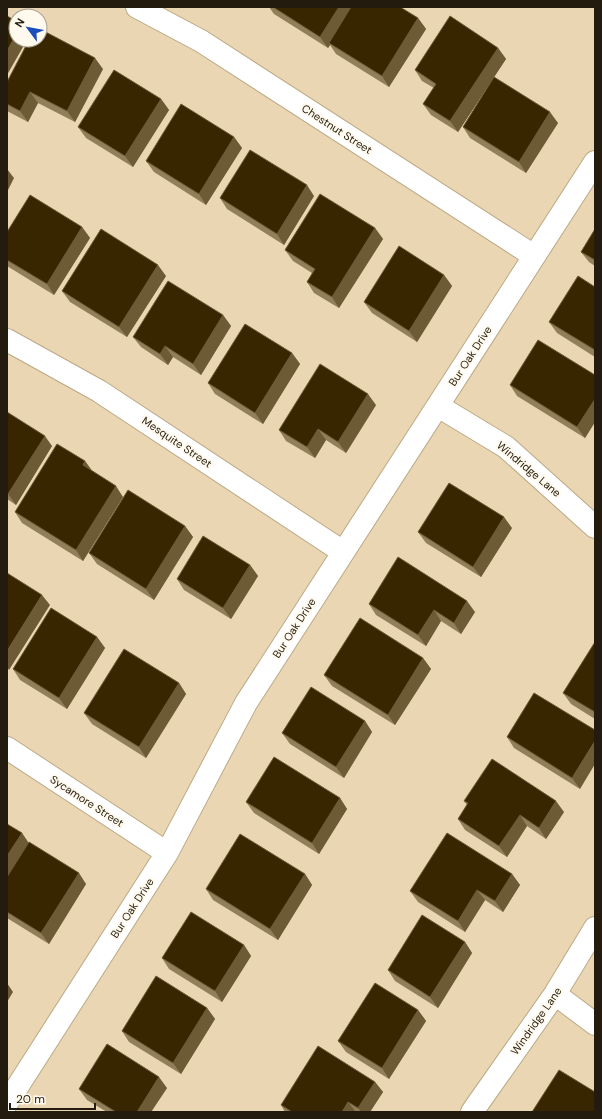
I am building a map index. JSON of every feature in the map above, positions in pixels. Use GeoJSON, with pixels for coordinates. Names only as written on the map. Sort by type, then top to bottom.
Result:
{"type":"FeatureCollection","features":[{"type":"Feature","properties":{"kind":"street","name":"Chestnut Street"},"geometry":{"type":"LineString","coordinates":[[138,7],[201,41],[534,256]]}},
{"type":"Feature","properties":{"kind":"street","name":"Bur Oak Drive"},"geometry":{"type":"LineString","coordinates":[[7,1103],[167,853],[246,703],[595,162]]}},
{"type":"Feature","properties":{"kind":"street","name":"Mesquite Street"},"geometry":{"type":"LineString","coordinates":[[7,340],[99,390],[343,552]]}},
{"type":"Feature","properties":{"kind":"street","name":"Windridge Lane"},"geometry":{"type":"LineString","coordinates":[[438,406],[506,447],[589,521]]}},
{"type":"Feature","properties":{"kind":"street","name":"Sycamore Street"},"geometry":{"type":"LineString","coordinates":[[7,748],[167,853]]}},
{"type":"Feature","properties":{"kind":"street","name":"Windridge Lane"},"geometry":{"type":"LineString","coordinates":[[472,1112],[555,994],[595,928]]}},
{"type":"Feature","properties":{"kind":"street"},"geometry":{"type":"LineString","coordinates":[[555,994],[595,1024]]}},
{"type":"Feature","properties":{"kind":"building"},"geometry":{"type":"Polygon","coordinates":[[[273,7],[339,7],[320,37],[273,7]]]}},
{"type":"Feature","properties":{"kind":"building"},"geometry":{"type":"Polygon","coordinates":[[[351,7],[400,7],[418,18],[382,76],[329,43],[351,7]]]}},
{"type":"Feature","properties":{"kind":"building"},"geometry":{"type":"Polygon","coordinates":[[[7,16],[9,48],[7,51],[7,16]]]}},
{"type":"Feature","properties":{"kind":"building"},"geometry":{"type":"Polygon","coordinates":[[[450,16],[498,48],[450,121],[423,104],[436,84],[415,70],[450,16]]]}},
{"type":"Feature","properties":{"kind":"building"},"geometry":{"type":"Polygon","coordinates":[[[48,33],[95,58],[67,111],[30,92],[20,111],[7,104],[7,82],[25,48],[48,48],[48,33]]]}},
{"type":"Feature","properties":{"kind":"building"},"geometry":{"type":"Polygon","coordinates":[[[114,70],[161,99],[125,156],[78,127],[114,70]]]}},
{"type":"Feature","properties":{"kind":"building"},"geometry":{"type":"Polygon","coordinates":[[[494,77],[550,112],[519,162],[463,127],[494,77]]]}},
{"type":"Feature","properties":{"kind":"building"},"geometry":{"type":"Polygon","coordinates":[[[181,104],[234,137],[199,194],[146,161],[181,104]]]}},
{"type":"Feature","properties":{"kind":"building"},"geometry":{"type":"Polygon","coordinates":[[[250,150],[307,185],[277,234],[220,198],[250,150]]]}},
{"type":"Feature","properties":{"kind":"building"},"geometry":{"type":"Polygon","coordinates":[[[320,194],[375,228],[332,297],[307,282],[315,269],[285,250],[320,194]]]}},
{"type":"Feature","properties":{"kind":"building"},"geometry":{"type":"Polygon","coordinates":[[[30,195],[82,227],[47,284],[7,260],[7,232],[30,195]]]}},
{"type":"Feature","properties":{"kind":"building"},"geometry":{"type":"Polygon","coordinates":[[[101,229],[158,265],[119,327],[62,291],[101,229]]]}},
{"type":"Feature","properties":{"kind":"building"},"geometry":{"type":"Polygon","coordinates":[[[595,229],[595,260],[581,252],[595,229]]]}},
{"type":"Feature","properties":{"kind":"building"},"geometry":{"type":"Polygon","coordinates":[[[399,246],[444,275],[409,331],[364,302],[399,246]]]}},
{"type":"Feature","properties":{"kind":"building"},"geometry":{"type":"Polygon","coordinates":[[[578,276],[595,287],[595,350],[549,322],[578,276]]]}},
{"type":"Feature","properties":{"kind":"building"},"geometry":{"type":"Polygon","coordinates":[[[168,281],[223,315],[193,364],[165,346],[160,354],[133,337],[168,281]]]}},
{"type":"Feature","properties":{"kind":"building"},"geometry":{"type":"Polygon","coordinates":[[[245,324],[292,353],[255,413],[208,383],[245,324]]]}},
{"type":"Feature","properties":{"kind":"building"},"geometry":{"type":"Polygon","coordinates":[[[538,340],[595,375],[595,399],[577,427],[510,385],[538,340]]]}},
{"type":"Feature","properties":{"kind":"building"},"geometry":{"type":"Polygon","coordinates":[[[320,364],[368,394],[338,442],[318,429],[307,447],[279,430],[320,364]]]}},
{"type":"Feature","properties":{"kind":"building"},"geometry":{"type":"Polygon","coordinates":[[[7,412],[45,436],[8,494],[7,493],[7,412]]]}},
{"type":"Feature","properties":{"kind":"building"},"geometry":{"type":"Polygon","coordinates":[[[57,444],[85,461],[83,465],[116,486],[76,550],[15,512],[57,444]]]}},
{"type":"Feature","properties":{"kind":"building"},"geometry":{"type":"Polygon","coordinates":[[[449,483],[504,517],[473,567],[418,532],[449,483]]]}},
{"type":"Feature","properties":{"kind":"building"},"geometry":{"type":"Polygon","coordinates":[[[128,490],[185,526],[146,589],[89,553],[128,490]]]}},
{"type":"Feature","properties":{"kind":"building"},"geometry":{"type":"Polygon","coordinates":[[[203,536],[250,565],[223,608],[177,579],[203,536]]]}},
{"type":"Feature","properties":{"kind":"building"},"geometry":{"type":"Polygon","coordinates":[[[398,557],[467,601],[454,623],[434,610],[418,635],[369,604],[398,557]]]}},
{"type":"Feature","properties":{"kind":"building"},"geometry":{"type":"Polygon","coordinates":[[[7,573],[42,595],[7,651],[7,573]]]}},
{"type":"Feature","properties":{"kind":"building"},"geometry":{"type":"Polygon","coordinates":[[[51,608],[97,637],[59,698],[13,669],[51,608]]]}},
{"type":"Feature","properties":{"kind":"building"},"geometry":{"type":"Polygon","coordinates":[[[360,618],[423,658],[388,715],[324,675],[360,618]]]}},
{"type":"Feature","properties":{"kind":"building"},"geometry":{"type":"Polygon","coordinates":[[[595,642],[595,712],[563,693],[595,642]]]}},
{"type":"Feature","properties":{"kind":"building"},"geometry":{"type":"Polygon","coordinates":[[[124,649],[179,683],[139,747],[84,713],[124,649]]]}},
{"type":"Feature","properties":{"kind":"building"},"geometry":{"type":"Polygon","coordinates":[[[311,687],[365,721],[336,767],[282,733],[311,687]]]}},
{"type":"Feature","properties":{"kind":"building"},"geometry":{"type":"Polygon","coordinates":[[[534,693],[595,730],[595,741],[572,778],[507,737],[534,693]]]}},
{"type":"Feature","properties":{"kind":"building"},"geometry":{"type":"Polygon","coordinates":[[[274,757],[340,798],[312,843],[246,802],[274,757]]]}},
{"type":"Feature","properties":{"kind":"building"},"geometry":{"type":"Polygon","coordinates":[[[492,759],[556,801],[539,828],[520,815],[499,846],[458,819],[468,803],[464,801],[492,759]]]}},
{"type":"Feature","properties":{"kind":"building"},"geometry":{"type":"Polygon","coordinates":[[[7,824],[22,833],[7,856],[7,824]]]}},
{"type":"Feature","properties":{"kind":"building"},"geometry":{"type":"Polygon","coordinates":[[[447,833],[512,874],[495,901],[477,890],[458,921],[410,891],[447,833]]]}},
{"type":"Feature","properties":{"kind":"building"},"geometry":{"type":"Polygon","coordinates":[[[240,834],[305,874],[270,929],[206,889],[240,834]]]}},
{"type":"Feature","properties":{"kind":"building"},"geometry":{"type":"Polygon","coordinates":[[[29,842],[79,873],[41,933],[7,912],[7,877],[29,842]]]}},
{"type":"Feature","properties":{"kind":"building"},"geometry":{"type":"Polygon","coordinates":[[[191,912],[244,945],[215,991],[162,958],[191,912]]]}},
{"type":"Feature","properties":{"kind":"building"},"geometry":{"type":"Polygon","coordinates":[[[422,915],[465,942],[430,997],[388,970],[422,915]]]}},
{"type":"Feature","properties":{"kind":"building"},"geometry":{"type":"Polygon","coordinates":[[[156,976],[207,1008],[173,1063],[122,1031],[156,976]]]}},
{"type":"Feature","properties":{"kind":"building"},"geometry":{"type":"Polygon","coordinates":[[[375,983],[418,1010],[382,1068],[338,1041],[375,983]]]}},
{"type":"Feature","properties":{"kind":"building"},"geometry":{"type":"Polygon","coordinates":[[[107,1044],[159,1077],[137,1112],[116,1112],[79,1089],[107,1044]]]}},
{"type":"Feature","properties":{"kind":"building"},"geometry":{"type":"Polygon","coordinates":[[[318,1046],[375,1082],[358,1108],[348,1102],[342,1112],[292,1112],[281,1105],[318,1046]]]}},
{"type":"Feature","properties":{"kind":"building"},"geometry":{"type":"Polygon","coordinates":[[[559,1070],[595,1092],[595,1112],[532,1112],[559,1070]]]}}]}
